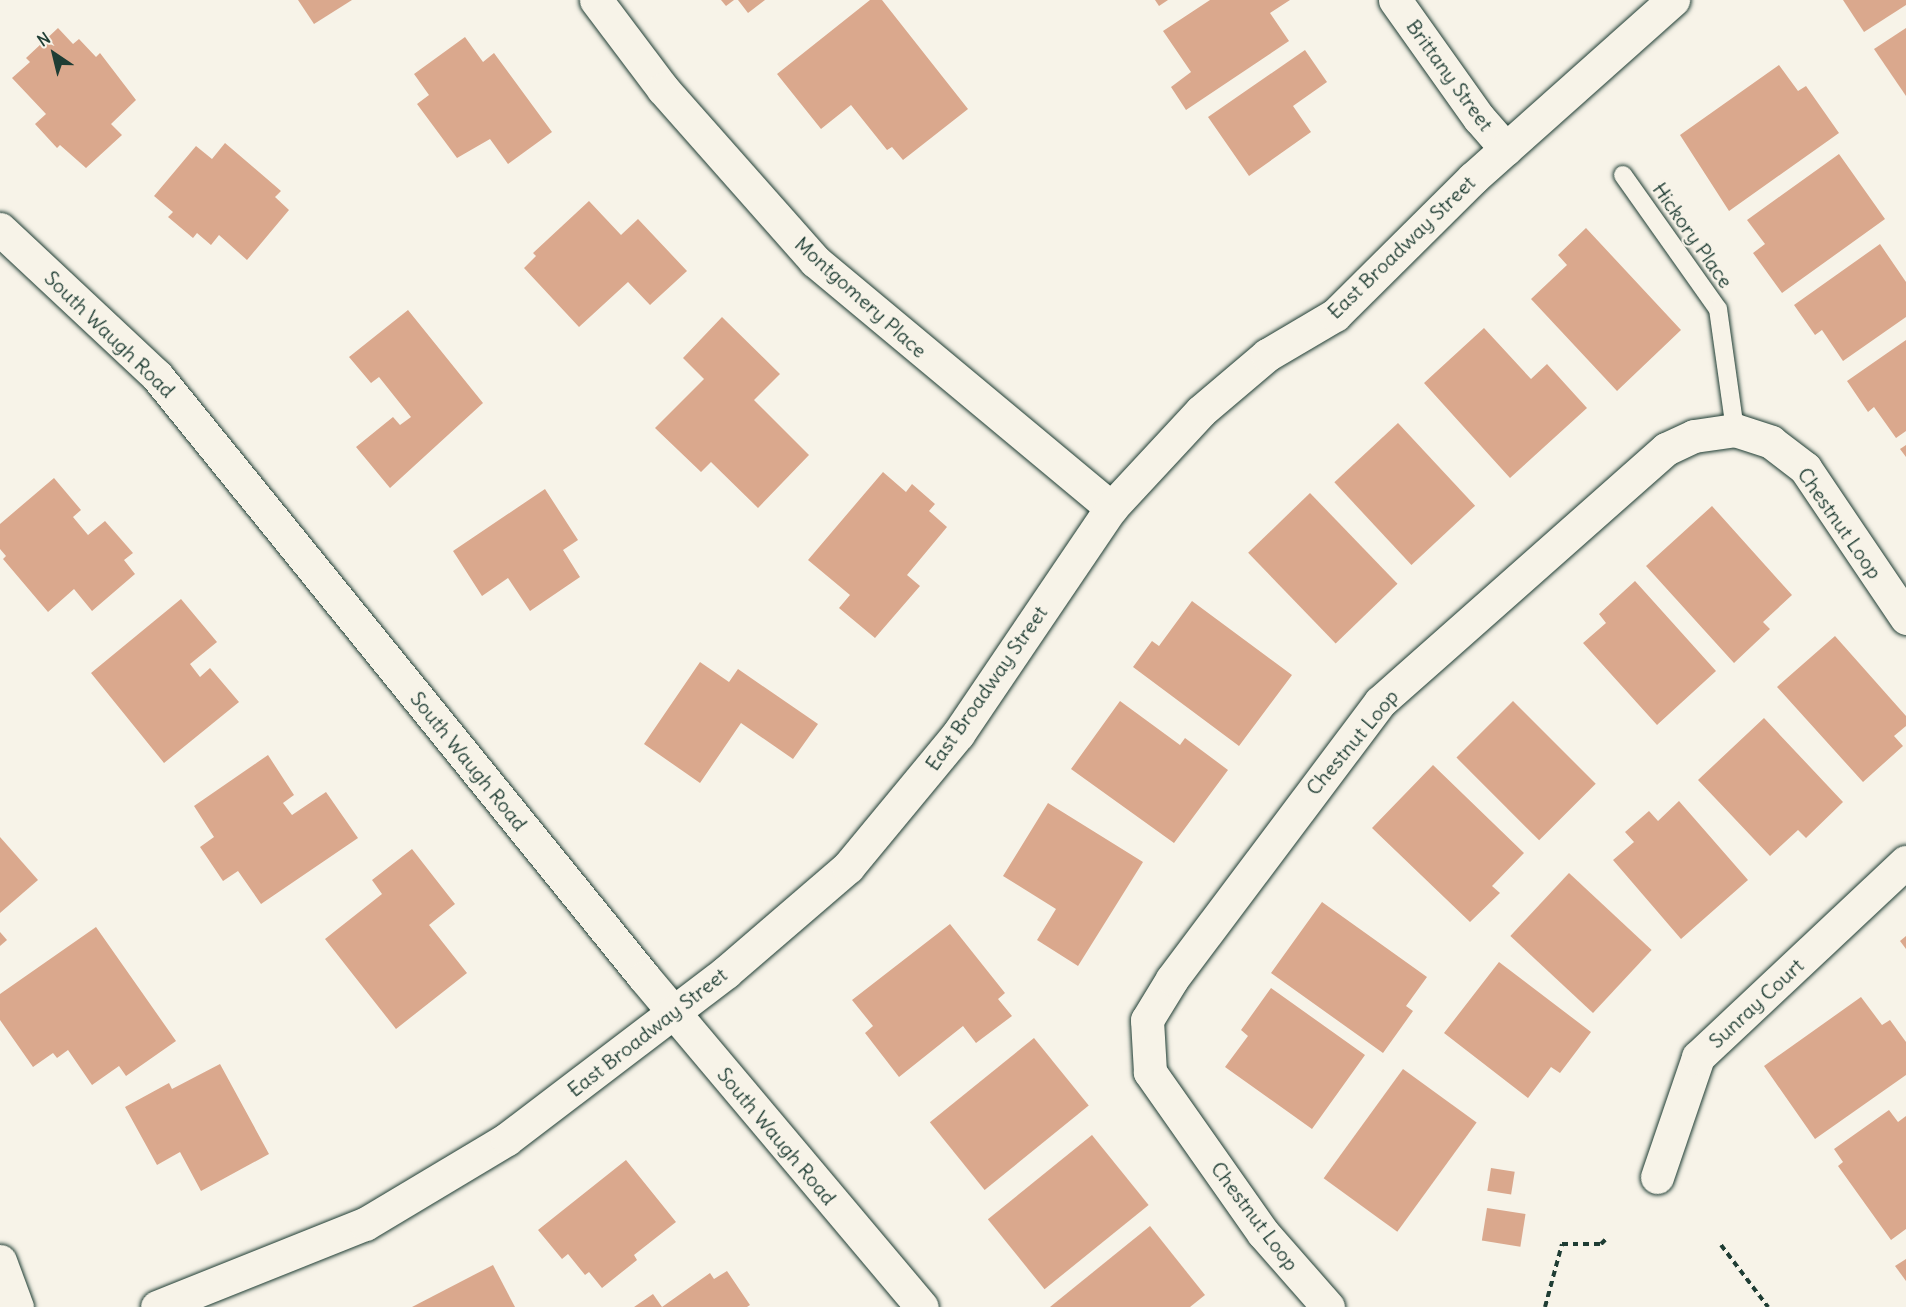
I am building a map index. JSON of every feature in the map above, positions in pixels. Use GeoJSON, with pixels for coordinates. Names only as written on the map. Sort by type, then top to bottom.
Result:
{"type":"FeatureCollection","features":[{"type":"Feature","properties":{"kind":"street","name":"Montgomery Place"},"geometry":{"type":"LineString","coordinates":[[596,0],[663,88],[815,261],[1111,508]]}},
{"type":"Feature","properties":{"kind":"street","name":"Brittany Street"},"geometry":{"type":"LineString","coordinates":[[1395,0],[1479,118],[1506,148]]}},
{"type":"Feature","properties":{"kind":"street","name":"East Broadway Street"},"geometry":{"type":"LineString","coordinates":[[157,1307],[365,1224],[507,1139],[673,1012],[848,867],[958,734],[1111,508],[1201,411],[1267,355],[1335,315],[1506,148],[1673,0]]}},
{"type":"Feature","properties":{"kind":"street","name":"South Waugh Road"},"geometry":{"type":"LineString","coordinates":[[0,229],[157,376],[673,1012],[922,1307]]}},
{"type":"Feature","properties":{"kind":"street","name":"Chestnut Loop"},"geometry":{"type":"LineString","coordinates":[[1328,1307],[1263,1233],[1150,1072],[1147,1020],[1172,979],[1380,702],[1666,449],[1694,436],[1735,430],[1771,442],[1805,468],[1906,618]]}},
{"type":"Feature","properties":{"kind":"street","name":"Sunray Court"},"geometry":{"type":"LineString","coordinates":[[1657,1177],[1698,1057],[1906,862]]}},
{"type":"Feature","properties":{"kind":"street"},"geometry":{"type":"LineString","coordinates":[[0,1261],[17,1307]]}},
{"type":"Feature","properties":{"kind":"lane","name":"Hickory Place"},"geometry":{"type":"LineString","coordinates":[[1623,175],[1718,309],[1735,430]]}},
{"type":"Feature","properties":{"kind":"path"},"geometry":{"type":"LineString","coordinates":[[1545,1307],[1562,1244],[1601,1244],[1605,1240]]}},
{"type":"Feature","properties":{"kind":"path"},"geometry":{"type":"LineString","coordinates":[[1721,1245],[1768,1307]]}},
{"type":"Feature","properties":{"kind":"building"},"geometry":{"type":"Polygon","coordinates":[[[298,0],[352,0],[314,24],[298,0]]]}},
{"type":"Feature","properties":{"kind":"building"},"geometry":{"type":"Polygon","coordinates":[[[721,0],[734,0],[726,6],[721,0]]]}},
{"type":"Feature","properties":{"kind":"building"},"geometry":{"type":"Polygon","coordinates":[[[738,0],[765,0],[748,13],[738,0]]]}},
{"type":"Feature","properties":{"kind":"building"},"geometry":{"type":"Polygon","coordinates":[[[870,0],[882,0],[968,109],[903,160],[892,147],[887,150],[851,105],[821,129],[777,74],[870,0]]]}},
{"type":"Feature","properties":{"kind":"building"},"geometry":{"type":"Polygon","coordinates":[[[1155,0],[1168,0],[1159,6],[1155,0]]]}},
{"type":"Feature","properties":{"kind":"building"},"geometry":{"type":"Polygon","coordinates":[[[1210,0],[1290,0],[1270,13],[1289,41],[1186,110],[1171,87],[1191,72],[1163,31],[1210,0]]]}},
{"type":"Feature","properties":{"kind":"building"},"geometry":{"type":"Polygon","coordinates":[[[1843,0],[1906,0],[1906,5],[1864,32],[1843,0]]]}},
{"type":"Feature","properties":{"kind":"building"},"geometry":{"type":"Polygon","coordinates":[[[58,28],[73,44],[79,39],[96,57],[100,53],[136,100],[111,124],[122,135],[86,168],[60,145],[57,148],[35,124],[46,114],[12,78],[30,62],[26,58],[58,28]]]}},
{"type":"Feature","properties":{"kind":"building"},"geometry":{"type":"Polygon","coordinates":[[[1906,28],[1906,96],[1874,49],[1906,28]]]}},
{"type":"Feature","properties":{"kind":"building"},"geometry":{"type":"Polygon","coordinates":[[[465,37],[483,62],[494,53],[552,132],[508,164],[490,139],[457,158],[417,104],[429,95],[414,74],[465,37]]]}},
{"type":"Feature","properties":{"kind":"building"},"geometry":{"type":"Polygon","coordinates":[[[1305,50],[1327,82],[1293,106],[1311,132],[1249,176],[1208,117],[1305,50]]]}},
{"type":"Feature","properties":{"kind":"building"},"geometry":{"type":"Polygon","coordinates":[[[1779,65],[1798,91],[1806,86],[1839,133],[1729,211],[1680,135],[1779,65]]]}},
{"type":"Feature","properties":{"kind":"building"},"geometry":{"type":"Polygon","coordinates":[[[225,143],[281,191],[275,197],[289,210],[247,260],[219,235],[211,245],[197,233],[193,238],[168,217],[173,212],[154,196],[196,146],[212,159],[225,143]]]}},
{"type":"Feature","properties":{"kind":"building"},"geometry":{"type":"Polygon","coordinates":[[[1839,154],[1885,219],[1782,293],[1753,253],[1765,244],[1747,220],[1839,154]]]}},
{"type":"Feature","properties":{"kind":"building"},"geometry":{"type":"Polygon","coordinates":[[[589,201],[621,235],[638,219],[687,271],[650,305],[628,282],[579,327],[524,268],[536,256],[533,253],[589,201]]]}},
{"type":"Feature","properties":{"kind":"building"},"geometry":{"type":"Polygon","coordinates":[[[1586,228],[1681,330],[1617,391],[1531,299],[1567,265],[1558,255],[1586,228]]]}},
{"type":"Feature","properties":{"kind":"building"},"geometry":{"type":"Polygon","coordinates":[[[1880,244],[1906,282],[1906,317],[1843,361],[1822,330],[1815,335],[1794,305],[1880,244]]]}},
{"type":"Feature","properties":{"kind":"building"},"geometry":{"type":"Polygon","coordinates":[[[408,310],[483,403],[390,488],[356,447],[393,417],[400,425],[411,417],[379,377],[371,383],[349,357],[408,310]]]}},
{"type":"Feature","properties":{"kind":"building"},"geometry":{"type":"Polygon","coordinates":[[[722,317],[780,374],[754,400],[809,455],[758,508],[711,462],[701,472],[655,428],[704,379],[683,358],[722,317]]]}},
{"type":"Feature","properties":{"kind":"building"},"geometry":{"type":"Polygon","coordinates":[[[1484,328],[1531,379],[1547,364],[1587,408],[1510,478],[1424,383],[1484,328]]]}},
{"type":"Feature","properties":{"kind":"building"},"geometry":{"type":"Polygon","coordinates":[[[1906,340],[1906,431],[1896,438],[1874,407],[1868,412],[1847,381],[1906,340]]]}},
{"type":"Feature","properties":{"kind":"building"},"geometry":{"type":"Polygon","coordinates":[[[1398,423],[1475,506],[1411,565],[1334,482],[1398,423]]]}},
{"type":"Feature","properties":{"kind":"building"},"geometry":{"type":"Polygon","coordinates":[[[1906,445],[1906,457],[1900,449],[1906,445]]]}},
{"type":"Feature","properties":{"kind":"building"},"geometry":{"type":"Polygon","coordinates":[[[883,472],[906,492],[912,484],[935,504],[929,511],[947,527],[907,575],[920,586],[875,638],[839,608],[850,595],[808,560],[883,472]]]}},
{"type":"Feature","properties":{"kind":"building"},"geometry":{"type":"Polygon","coordinates":[[[54,478],[81,510],[73,517],[88,535],[105,521],[133,553],[124,560],[135,574],[92,611],[74,589],[48,612],[3,559],[6,556],[0,549],[0,524],[54,478]]]}},
{"type":"Feature","properties":{"kind":"building"},"geometry":{"type":"Polygon","coordinates":[[[545,489],[578,540],[563,550],[580,577],[530,611],[508,578],[482,596],[453,551],[545,489]]]}},
{"type":"Feature","properties":{"kind":"building"},"geometry":{"type":"Polygon","coordinates":[[[1310,493],[1398,584],[1336,643],[1248,553],[1310,493]]]}},
{"type":"Feature","properties":{"kind":"building"},"geometry":{"type":"Polygon","coordinates":[[[1712,506],[1792,595],[1763,622],[1770,629],[1734,663],[1646,566],[1712,506]]]}},
{"type":"Feature","properties":{"kind":"building"},"geometry":{"type":"Polygon","coordinates":[[[1635,581],[1716,671],[1657,725],[1583,643],[1606,623],[1599,614],[1635,581]]]}},
{"type":"Feature","properties":{"kind":"building"},"geometry":{"type":"Polygon","coordinates":[[[181,599],[217,642],[190,664],[200,677],[210,668],[239,702],[164,763],[91,673],[181,599]]]}},
{"type":"Feature","properties":{"kind":"building"},"geometry":{"type":"Polygon","coordinates":[[[1192,601],[1292,675],[1239,746],[1133,667],[1152,641],[1159,646],[1192,601]]]}},
{"type":"Feature","properties":{"kind":"building"},"geometry":{"type":"Polygon","coordinates":[[[1835,636],[1906,716],[1906,726],[1894,736],[1903,746],[1863,782],[1777,687],[1835,636]]]}},
{"type":"Feature","properties":{"kind":"building"},"geometry":{"type":"Polygon","coordinates":[[[700,662],[729,682],[738,669],[818,724],[793,759],[741,723],[700,783],[644,744],[700,662]]]}},
{"type":"Feature","properties":{"kind":"building"},"geometry":{"type":"Polygon","coordinates":[[[1120,701],[1180,745],[1185,738],[1228,770],[1174,843],[1071,769],[1120,701]]]}},
{"type":"Feature","properties":{"kind":"building"},"geometry":{"type":"Polygon","coordinates":[[[1513,701],[1596,784],[1539,840],[1456,758],[1513,701]]]}},
{"type":"Feature","properties":{"kind":"building"},"geometry":{"type":"Polygon","coordinates":[[[1764,718],[1843,802],[1806,838],[1798,830],[1770,856],[1698,780],[1764,718]]]}},
{"type":"Feature","properties":{"kind":"building"},"geometry":{"type":"Polygon","coordinates":[[[268,755],[294,795],[283,803],[292,815],[326,792],[358,838],[261,904],[238,871],[223,881],[200,847],[214,837],[194,806],[268,755]]]}},
{"type":"Feature","properties":{"kind":"building"},"geometry":{"type":"Polygon","coordinates":[[[1433,765],[1524,853],[1492,886],[1500,893],[1470,922],[1372,828],[1433,765]]]}},
{"type":"Feature","properties":{"kind":"building"},"geometry":{"type":"Polygon","coordinates":[[[1679,801],[1748,880],[1681,939],[1613,860],[1634,842],[1625,832],[1649,811],[1658,821],[1679,801]]]}},
{"type":"Feature","properties":{"kind":"building"},"geometry":{"type":"Polygon","coordinates":[[[1048,803],[1143,862],[1078,966],[1037,940],[1056,909],[1003,876],[1048,803]]]}},
{"type":"Feature","properties":{"kind":"building"},"geometry":{"type":"Polygon","coordinates":[[[0,837],[38,880],[0,913],[0,837]]]}},
{"type":"Feature","properties":{"kind":"building"},"geometry":{"type":"Polygon","coordinates":[[[412,849],[455,904],[429,925],[467,973],[396,1029],[325,939],[382,894],[372,880],[412,849]]]}},
{"type":"Feature","properties":{"kind":"building"},"geometry":{"type":"Polygon","coordinates":[[[1569,873],[1652,950],[1593,1013],[1510,936],[1569,873]]]}},
{"type":"Feature","properties":{"kind":"building"},"geometry":{"type":"Polygon","coordinates":[[[1322,902],[1427,977],[1406,1006],[1413,1011],[1383,1053],[1271,973],[1322,902]]]}},
{"type":"Feature","properties":{"kind":"building"},"geometry":{"type":"Polygon","coordinates":[[[950,924],[1005,993],[998,999],[1012,1016],[976,1043],[963,1026],[899,1077],[865,1033],[873,1026],[852,1000],[950,924]]]}},
{"type":"Feature","properties":{"kind":"building"},"geometry":{"type":"Polygon","coordinates":[[[96,927],[176,1041],[126,1076],[119,1066],[92,1085],[68,1050],[57,1058],[53,1053],[33,1067],[0,1020],[0,994],[96,927]]]}},
{"type":"Feature","properties":{"kind":"building"},"geometry":{"type":"Polygon","coordinates":[[[0,932],[7,940],[0,946],[0,932]]]}},
{"type":"Feature","properties":{"kind":"building"},"geometry":{"type":"Polygon","coordinates":[[[1906,936],[1906,949],[1900,941],[1906,936]]]}},
{"type":"Feature","properties":{"kind":"building"},"geometry":{"type":"Polygon","coordinates":[[[1499,962],[1591,1032],[1560,1073],[1551,1067],[1528,1098],[1444,1033],[1499,962]]]}},
{"type":"Feature","properties":{"kind":"building"},"geometry":{"type":"Polygon","coordinates":[[[1271,988],[1365,1055],[1312,1129],[1225,1067],[1248,1036],[1241,1030],[1271,988]]]}},
{"type":"Feature","properties":{"kind":"building"},"geometry":{"type":"Polygon","coordinates":[[[1861,997],[1882,1025],[1890,1020],[1906,1042],[1906,1075],[1815,1139],[1764,1066],[1861,997]]]}},
{"type":"Feature","properties":{"kind":"building"},"geometry":{"type":"Polygon","coordinates":[[[1034,1038],[1089,1106],[985,1190],[930,1122],[1034,1038]]]}},
{"type":"Feature","properties":{"kind":"building"},"geometry":{"type":"Polygon","coordinates":[[[220,1064],[269,1154],[201,1191],[180,1152],[157,1165],[125,1107],[169,1083],[172,1089],[220,1064]]]}},
{"type":"Feature","properties":{"kind":"building"},"geometry":{"type":"Polygon","coordinates":[[[1403,1069],[1477,1122],[1397,1232],[1324,1178],[1403,1069]]]}},
{"type":"Feature","properties":{"kind":"building"},"geometry":{"type":"Polygon","coordinates":[[[1889,1110],[1898,1122],[1906,1116],[1906,1229],[1891,1240],[1838,1166],[1843,1162],[1834,1149],[1889,1110]]]}},
{"type":"Feature","properties":{"kind":"building"},"geometry":{"type":"Polygon","coordinates":[[[1092,1135],[1149,1205],[1045,1289],[988,1219],[1092,1135]]]}},
{"type":"Feature","properties":{"kind":"building"},"geometry":{"type":"Polygon","coordinates":[[[626,1160],[676,1222],[634,1255],[637,1260],[602,1288],[589,1272],[585,1275],[568,1254],[562,1259],[538,1230],[626,1160]]]}},
{"type":"Feature","properties":{"kind":"building"},"geometry":{"type":"Polygon","coordinates":[[[1491,1168],[1515,1172],[1511,1194],[1487,1191],[1491,1168]]]}},
{"type":"Feature","properties":{"kind":"building"},"geometry":{"type":"Polygon","coordinates":[[[1487,1208],[1526,1214],[1520,1247],[1482,1241],[1487,1208]]]}},
{"type":"Feature","properties":{"kind":"building"},"geometry":{"type":"Polygon","coordinates":[[[1150,1226],[1205,1295],[1190,1307],[1050,1307],[1150,1226]]]}},
{"type":"Feature","properties":{"kind":"building"},"geometry":{"type":"Polygon","coordinates":[[[1906,1259],[1906,1281],[1895,1266],[1906,1259]]]}},
{"type":"Feature","properties":{"kind":"building"},"geometry":{"type":"Polygon","coordinates":[[[493,1265],[515,1307],[412,1307],[493,1265]]]}},
{"type":"Feature","properties":{"kind":"building"},"geometry":{"type":"Polygon","coordinates":[[[727,1271],[750,1305],[747,1307],[662,1307],[710,1273],[714,1279],[727,1271]]]}},
{"type":"Feature","properties":{"kind":"building"},"geometry":{"type":"Polygon","coordinates":[[[653,1294],[662,1307],[634,1307],[653,1294]]]}}]}
